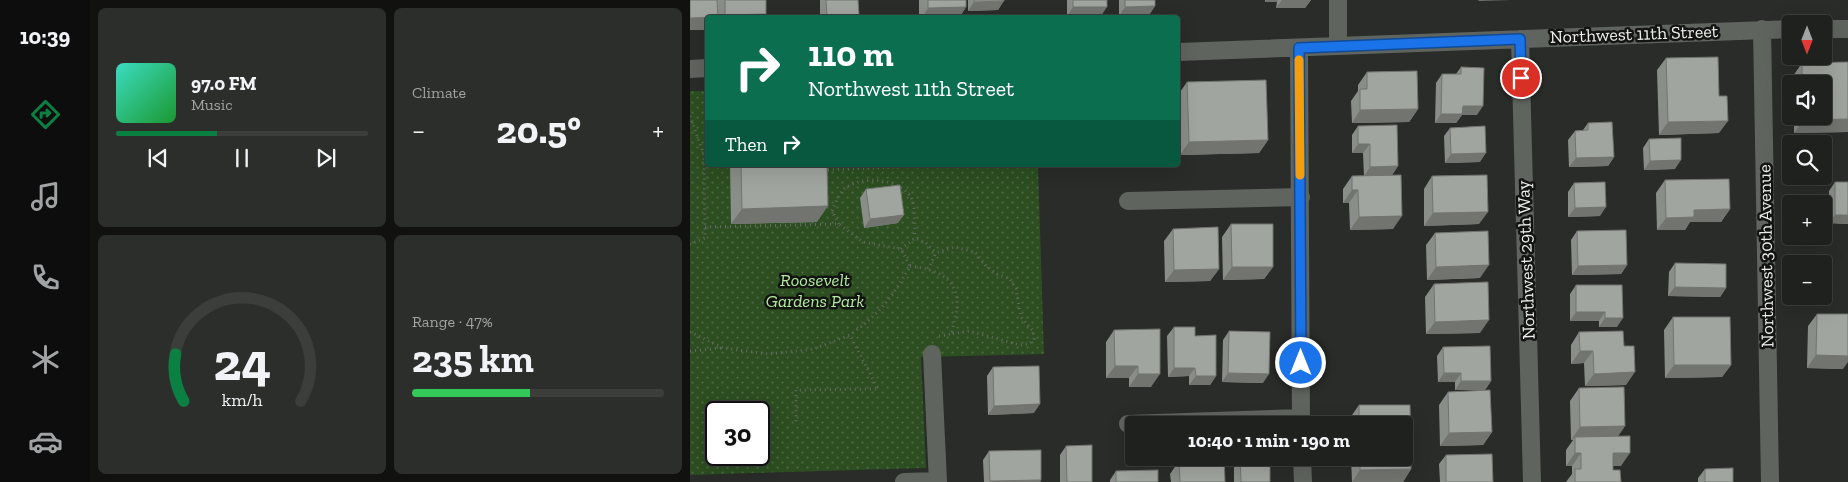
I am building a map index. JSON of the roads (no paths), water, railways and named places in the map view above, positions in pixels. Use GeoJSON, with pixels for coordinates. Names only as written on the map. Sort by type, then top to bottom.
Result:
{"type":"FeatureCollection","features":[{"type":"Feature","properties":{"kind":"street"},"geometry":{"type":"LineString","coordinates":[[1338,0],[1338,46]]}},
{"type":"Feature","properties":{"kind":"street"},"geometry":{"type":"LineString","coordinates":[[1832,29],[1848,28]]}},
{"type":"Feature","properties":{"kind":"street","name":"Northwest 30th Avenue"},"geometry":{"type":"LineString","coordinates":[[1762,29],[1770,482]]}},
{"type":"Feature","properties":{"kind":"street","name":"Northwest 11th Street"},"geometry":{"type":"LineString","coordinates":[[1180,52],[1782,29]]}},
{"type":"Feature","properties":{"kind":"street","name":"Northwest 29th Way"},"geometry":{"type":"LineString","coordinates":[[1520,39],[1532,482]]}},
{"type":"Feature","properties":{"kind":"street"},"geometry":{"type":"LineString","coordinates":[[1299,48],[1301,416]]}},
{"type":"Feature","properties":{"kind":"street"},"geometry":{"type":"LineString","coordinates":[[690,69],[705,68]]}},
{"type":"Feature","properties":{"kind":"street"},"geometry":{"type":"LineString","coordinates":[[1128,201],[1301,197]]}},
{"type":"Feature","properties":{"kind":"street"},"geometry":{"type":"LineString","coordinates":[[904,482],[938,481],[932,346]]}},
{"type":"Feature","properties":{"kind":"street"},"geometry":{"type":"LineString","coordinates":[[1302,466],[1303,482]]}},
{"type":"Feature","properties":{"kind":"park label","name":"Roosevelt Gardens Park"},"geometry":{"type":"Point","coordinates":[815,290]}}]}
